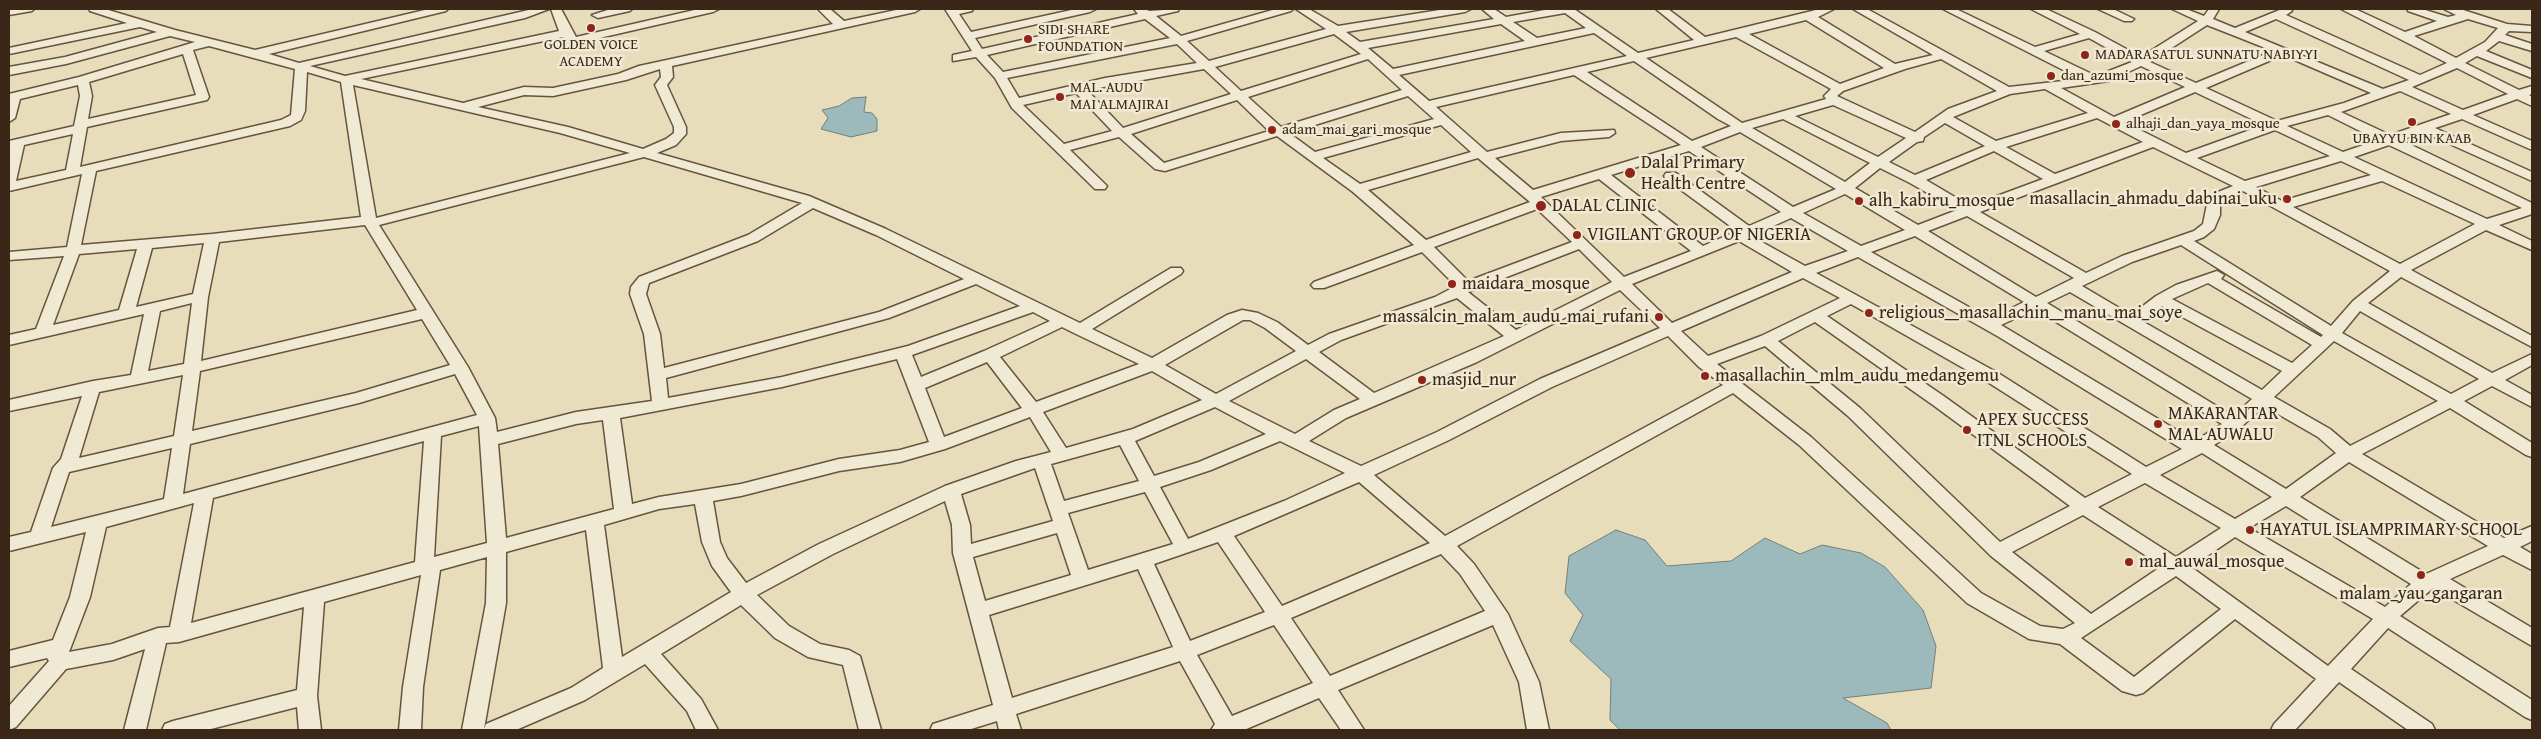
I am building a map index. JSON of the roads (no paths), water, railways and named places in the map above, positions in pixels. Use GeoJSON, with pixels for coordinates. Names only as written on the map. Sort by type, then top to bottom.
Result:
{"type":"FeatureCollection","features":[{"type":"Feature","properties":{"kind":"street"},"geometry":{"type":"LineString","coordinates":[[9,12],[28,9]]}},
{"type":"Feature","properties":{"kind":"street"},"geometry":{"type":"LineString","coordinates":[[94,9],[171,33],[254,53],[346,79],[459,108],[563,130],[642,154],[709,171],[812,203],[881,232],[1153,365],[1216,401],[1360,472],[1444,545],[1467,569],[1498,614],[1529,682],[1538,730]]}},
{"type":"Feature","properties":{"kind":"street"},"geometry":{"type":"LineString","coordinates":[[254,53],[442,9]]}},
{"type":"Feature","properties":{"kind":"street"},"geometry":{"type":"LineString","coordinates":[[300,67],[313,61],[511,18],[543,9]]}},
{"type":"Feature","properties":{"kind":"street"},"geometry":{"type":"LineString","coordinates":[[556,9],[566,33],[573,41],[713,9]]}},
{"type":"Feature","properties":{"kind":"street"},"geometry":{"type":"LineString","coordinates":[[608,34],[597,12],[626,9]]}},
{"type":"Feature","properties":{"kind":"street"},"geometry":{"type":"LineString","coordinates":[[823,9],[842,25]]}},
{"type":"Feature","properties":{"kind":"street"},"geometry":{"type":"LineString","coordinates":[[459,108],[524,91],[553,92],[622,77],[639,70],[915,9]]}},
{"type":"Feature","properties":{"kind":"street"},"geometry":{"type":"LineString","coordinates":[[968,9],[951,10],[979,53],[1000,76],[1015,103],[1100,186]]}},
{"type":"Feature","properties":{"kind":"street"},"geometry":{"type":"LineString","coordinates":[[968,36],[1090,9]]}},
{"type":"Feature","properties":{"kind":"street"},"geometry":{"type":"LineString","coordinates":[[957,58],[1144,12],[1174,9]]}},
{"type":"Feature","properties":{"kind":"street"},"geometry":{"type":"LineString","coordinates":[[1000,76],[1180,40],[1287,9]]}},
{"type":"Feature","properties":{"kind":"street"},"geometry":{"type":"LineString","coordinates":[[1301,9],[1336,30],[1370,55],[1536,199],[1624,282],[1705,363],[1805,441],[1974,598],[2036,633],[2065,637],[2128,685],[2136,687],[2234,609]]}},
{"type":"Feature","properties":{"kind":"street"},"geometry":{"type":"LineString","coordinates":[[1015,103],[1078,88],[1207,65],[1336,30],[1465,9]]}},
{"type":"Feature","properties":{"kind":"street"},"geometry":{"type":"LineString","coordinates":[[1487,9],[1535,42]]}},
{"type":"Feature","properties":{"kind":"street"},"geometry":{"type":"LineString","coordinates":[[1358,46],[1568,9],[1636,58],[1741,127],[1916,230],[2234,424]]}},
{"type":"Feature","properties":{"kind":"street"},"geometry":{"type":"LineString","coordinates":[[1661,9],[1704,42]]}},
{"type":"Feature","properties":{"kind":"street"},"geometry":{"type":"LineString","coordinates":[[1780,9],[1802,17],[1894,69]]}},
{"type":"Feature","properties":{"kind":"street"},"geometry":{"type":"LineString","coordinates":[[1427,105],[1739,34],[1829,9]]}},
{"type":"Feature","properties":{"kind":"street"},"geometry":{"type":"LineString","coordinates":[[1860,9],[2007,91]]}},
{"type":"Feature","properties":{"kind":"street"},"geometry":{"type":"LineString","coordinates":[[1948,9],[2094,80]]}},
{"type":"Feature","properties":{"kind":"street"},"geometry":{"type":"LineString","coordinates":[[2037,9],[2091,34],[2141,62],[2532,246]]}},
{"type":"Feature","properties":{"kind":"street"},"geometry":{"type":"LineString","coordinates":[[2104,9],[2128,19]]}},
{"type":"Feature","properties":{"kind":"street"},"geometry":{"type":"LineString","coordinates":[[2177,9],[2283,51],[2383,94]]}},
{"type":"Feature","properties":{"kind":"street"},"geometry":{"type":"LineString","coordinates":[[962,553],[1150,484],[1289,437],[1371,399],[1471,358],[1624,282],[1702,252],[1846,189],[1859,176],[1918,138],[1944,117],[2007,91],[2094,80],[2141,62],[2206,20],[2214,9]]}},
{"type":"Feature","properties":{"kind":"street"},"geometry":{"type":"LineString","coordinates":[[2234,32],[2290,9]]}},
{"type":"Feature","properties":{"kind":"street"},"geometry":{"type":"LineString","coordinates":[[2346,9],[2404,36],[2455,64],[2532,102]]}},
{"type":"Feature","properties":{"kind":"street"},"geometry":{"type":"LineString","coordinates":[[2412,9],[2448,21]]}},
{"type":"Feature","properties":{"kind":"street"},"geometry":{"type":"LineString","coordinates":[[2448,9],[2467,15],[2532,48]]}},
{"type":"Feature","properties":{"kind":"street"},"geometry":{"type":"LineString","coordinates":[[1144,12],[1180,40],[1238,97],[1279,132],[1358,189],[1424,246],[1462,289],[1514,336]]}},
{"type":"Feature","properties":{"kind":"street"},"geometry":{"type":"LineString","coordinates":[[2277,15],[2420,80]]}},
{"type":"Feature","properties":{"kind":"street"},"geometry":{"type":"LineString","coordinates":[[2404,36],[2467,15]]}},
{"type":"Feature","properties":{"kind":"street"},"geometry":{"type":"LineString","coordinates":[[9,51],[141,24]]}},
{"type":"Feature","properties":{"kind":"street"},"geometry":{"type":"LineString","coordinates":[[2186,157],[2276,125],[2383,94],[2455,64],[2502,32],[2532,28]]}},
{"type":"Feature","properties":{"kind":"street"},"geometry":{"type":"LineString","coordinates":[[1390,73],[1596,30]]}},
{"type":"Feature","properties":{"kind":"street"},"geometry":{"type":"LineString","coordinates":[[9,71],[66,60],[171,33]]}},
{"type":"Feature","properties":{"kind":"street"},"geometry":{"type":"LineString","coordinates":[[346,79],[566,33]]}},
{"type":"Feature","properties":{"kind":"street"},"geometry":{"type":"LineString","coordinates":[[1739,34],[1839,88]]}},
{"type":"Feature","properties":{"kind":"street"},"geometry":{"type":"LineString","coordinates":[[2032,51],[2091,34]]}},
{"type":"Feature","properties":{"kind":"street"},"geometry":{"type":"LineString","coordinates":[[9,118],[12,97],[83,80],[209,42]]}},
{"type":"Feature","properties":{"kind":"street"},"geometry":{"type":"LineString","coordinates":[[187,49],[203,97],[13,144],[9,185],[293,120],[300,111],[300,67]]}},
{"type":"Feature","properties":{"kind":"street"},"geometry":{"type":"LineString","coordinates":[[2113,122],[2283,51]]}},
{"type":"Feature","properties":{"kind":"street"},"geometry":{"type":"LineString","coordinates":[[2476,51],[2532,74]]}},
{"type":"Feature","properties":{"kind":"street"},"geometry":{"type":"LineString","coordinates":[[1060,149],[1123,132],[1370,55]]}},
{"type":"Feature","properties":{"kind":"street"},"geometry":{"type":"LineString","coordinates":[[1918,138],[1834,101],[1830,96],[1839,88],[1894,69],[1945,55]]}},
{"type":"Feature","properties":{"kind":"street"},"geometry":{"type":"LineString","coordinates":[[9,256],[212,238],[370,221],[642,154],[671,142],[680,134],[680,127],[661,85],[667,77],[666,64]]}},
{"type":"Feature","properties":{"kind":"street"},"geometry":{"type":"LineString","coordinates":[[1576,71],[1792,213],[2532,638]]}},
{"type":"Feature","properties":{"kind":"street"},"geometry":{"type":"LineString","coordinates":[[346,79],[352,102],[370,221],[460,368],[487,418],[497,548],[496,603],[473,730]]}},
{"type":"Feature","properties":{"kind":"street"},"geometry":{"type":"LineString","coordinates":[[72,172],[86,96],[83,80]]}},
{"type":"Feature","properties":{"kind":"street"},"geometry":{"type":"LineString","coordinates":[[2048,85],[2113,122],[2244,186],[2532,342]]}},
{"type":"Feature","properties":{"kind":"street"},"geometry":{"type":"LineString","coordinates":[[2401,87],[2532,146]]}},
{"type":"Feature","properties":{"kind":"street"},"geometry":{"type":"LineString","coordinates":[[1078,88],[1160,166],[1165,167],[1411,91]]}},
{"type":"Feature","properties":{"kind":"street"},"geometry":{"type":"LineString","coordinates":[[1989,325],[2127,259],[2199,234],[2209,226],[2213,202],[2218,197],[2244,186],[2341,157],[2515,94],[2532,90]]}},
{"type":"Feature","properties":{"kind":"street"},"geometry":{"type":"LineString","coordinates":[[1319,285],[1424,246],[1601,174],[1741,127],[1834,101]]}},
{"type":"Feature","properties":{"kind":"street"},"geometry":{"type":"LineString","coordinates":[[2329,111],[2532,208]]}},
{"type":"Feature","properties":{"kind":"street"},"geometry":{"type":"LineString","coordinates":[[1915,180],[1995,146],[2098,114]]}},
{"type":"Feature","properties":{"kind":"street"},"geometry":{"type":"LineString","coordinates":[[1784,116],[1915,180],[1971,210],[2086,278]]}},
{"type":"Feature","properties":{"kind":"street"},"geometry":{"type":"LineString","coordinates":[[1944,117],[2053,179]]}},
{"type":"Feature","properties":{"kind":"street"},"geometry":{"type":"LineString","coordinates":[[1314,156],[1444,120]]}},
{"type":"Feature","properties":{"kind":"street"},"geometry":{"type":"LineString","coordinates":[[2424,128],[2532,177]]}},
{"type":"Feature","properties":{"kind":"street"},"geometry":{"type":"LineString","coordinates":[[1358,189],[1483,155],[1561,137],[1609,132]]}},
{"type":"Feature","properties":{"kind":"street"},"geometry":{"type":"LineString","coordinates":[[978,611],[1184,548],[1290,506],[1360,472],[1443,436],[1546,383],[1671,328],[1804,272],[2154,142]]}},
{"type":"Feature","properties":{"kind":"street"},"geometry":{"type":"LineString","coordinates":[[42,333],[73,251],[90,168]]}},
{"type":"Feature","properties":{"kind":"street"},"geometry":{"type":"LineString","coordinates":[[1601,174],[1702,252]]}},
{"type":"Feature","properties":{"kind":"street"},"geometry":{"type":"LineString","coordinates":[[1671,176],[1744,234],[1804,272],[1992,377],[2144,474],[2386,617],[2532,711]]}},
{"type":"Feature","properties":{"kind":"street"},"geometry":{"type":"LineString","coordinates":[[2281,206],[2383,176]]}},
{"type":"Feature","properties":{"kind":"street"},"geometry":{"type":"LineString","coordinates":[[661,405],[652,334],[638,294],[639,287],[644,280],[753,238],[812,203]]}},
{"type":"Feature","properties":{"kind":"street"},"geometry":{"type":"LineString","coordinates":[[1998,551],[2199,447],[2234,424],[2327,339],[2358,304],[2399,271],[2486,224],[2532,208]]}},
{"type":"Feature","properties":{"kind":"street"},"geometry":{"type":"LineString","coordinates":[[172,503],[193,367],[200,297],[212,238]]}},
{"type":"Feature","properties":{"kind":"street"},"geometry":{"type":"LineString","coordinates":[[2183,240],[2327,339]]}},
{"type":"Feature","properties":{"kind":"street"},"geometry":{"type":"LineString","coordinates":[[494,730],[578,694],[743,594],[826,549],[951,491],[1022,465],[1125,438],[1216,401],[1305,351],[1335,337],[1583,243]]}},
{"type":"Feature","properties":{"kind":"street"},"geometry":{"type":"LineString","coordinates":[[126,314],[146,244]]}},
{"type":"Feature","properties":{"kind":"street"},"geometry":{"type":"LineString","coordinates":[[1080,330],[1176,271]]}},
{"type":"Feature","properties":{"kind":"street"},"geometry":{"type":"LineString","coordinates":[[2133,321],[2142,312],[2181,288],[2229,271]]}},
{"type":"Feature","properties":{"kind":"street"},"geometry":{"type":"LineString","coordinates":[[2208,278],[2451,401],[2532,451]]}},
{"type":"Feature","properties":{"kind":"street"},"geometry":{"type":"LineString","coordinates":[[657,375],[884,315],[977,279]]}},
{"type":"Feature","properties":{"kind":"street"},"geometry":{"type":"LineString","coordinates":[[2070,286],[2324,433],[2348,454],[2532,564]]}},
{"type":"Feature","properties":{"kind":"street"},"geometry":{"type":"LineString","coordinates":[[9,340],[200,297]]}},
{"type":"Feature","properties":{"kind":"street"},"geometry":{"type":"LineString","coordinates":[[1705,363],[1767,340],[1852,298]]}},
{"type":"Feature","properties":{"kind":"street"},"geometry":{"type":"LineString","coordinates":[[2161,299],[2293,370]]}},
{"type":"Feature","properties":{"kind":"street"},"geometry":{"type":"LineString","coordinates":[[2358,304],[2532,402]]}},
{"type":"Feature","properties":{"kind":"street"},"geometry":{"type":"LineString","coordinates":[[139,378],[153,307]]}},
{"type":"Feature","properties":{"kind":"street"},"geometry":{"type":"LineString","coordinates":[[490,440],[576,418],[611,414],[782,382],[904,353],[948,339],[1033,307]]}},
{"type":"Feature","properties":{"kind":"street"},"geometry":{"type":"LineString","coordinates":[[9,405],[93,386],[193,367],[426,313]]}},
{"type":"Feature","properties":{"kind":"street"},"geometry":{"type":"LineString","coordinates":[[9,658],[113,652],[158,636],[179,634],[624,513],[703,495],[764,485],[839,466],[900,456],[939,445],[1034,411],[1153,365],[1232,318],[1242,315],[1253,316],[1272,325],[1371,399]]}},
{"type":"Feature","properties":{"kind":"street"},"geometry":{"type":"LineString","coordinates":[[1815,315],[1939,401],[2084,507],[2132,536],[2234,609],[2424,730]]}},
{"type":"Feature","properties":{"kind":"street"},"geometry":{"type":"LineString","coordinates":[[916,385],[990,355],[1062,321]]}},
{"type":"Feature","properties":{"kind":"street"},"geometry":{"type":"LineString","coordinates":[[1767,340],[1854,412],[1998,551],[2090,624]]}},
{"type":"Feature","properties":{"kind":"street"},"geometry":{"type":"LineString","coordinates":[[904,353],[939,445]]}},
{"type":"Feature","properties":{"kind":"street"},"geometry":{"type":"LineString","coordinates":[[990,355],[1034,411],[1062,455]]}},
{"type":"Feature","properties":{"kind":"street"},"geometry":{"type":"LineString","coordinates":[[2065,637],[2090,624],[2177,568],[2236,527],[2287,497],[2348,454],[2532,359]]}},
{"type":"Feature","properties":{"kind":"street"},"geometry":{"type":"LineString","coordinates":[[62,468],[182,442],[359,398],[460,368]]}},
{"type":"Feature","properties":{"kind":"street"},"geometry":{"type":"LineString","coordinates":[[39,536],[62,468],[69,462],[93,386]]}},
{"type":"Feature","properties":{"kind":"street"},"geometry":{"type":"LineString","coordinates":[[941,730],[1185,651],[1277,616],[1444,545],[1734,386]]}},
{"type":"Feature","properties":{"kind":"street"},"geometry":{"type":"LineString","coordinates":[[611,414],[624,513]]}},
{"type":"Feature","properties":{"kind":"street"},"geometry":{"type":"LineString","coordinates":[[9,544],[98,523],[487,418]]}},
{"type":"Feature","properties":{"kind":"street"},"geometry":{"type":"LineString","coordinates":[[410,730],[413,687],[428,598],[427,567],[432,433]]}},
{"type":"Feature","properties":{"kind":"street"},"geometry":{"type":"LineString","coordinates":[[1125,438],[1184,548]]}},
{"type":"Feature","properties":{"kind":"street"},"geometry":{"type":"LineString","coordinates":[[1041,460],[1082,579]]}},
{"type":"Feature","properties":{"kind":"street"},"geometry":{"type":"LineString","coordinates":[[951,491],[961,525],[962,553],[1003,710],[1010,730]]}},
{"type":"Feature","properties":{"kind":"street"},"geometry":{"type":"LineString","coordinates":[[179,634],[205,494]]}},
{"type":"Feature","properties":{"kind":"street"},"geometry":{"type":"LineString","coordinates":[[703,495],[711,542],[719,561],[743,594],[782,632],[815,650],[849,658],[853,662],[870,730]]}},
{"type":"Feature","properties":{"kind":"street"},"geometry":{"type":"LineString","coordinates":[[594,521],[614,672]]}},
{"type":"Feature","properties":{"kind":"street"},"geometry":{"type":"LineString","coordinates":[[9,721],[61,654],[80,597],[98,523]]}},
{"type":"Feature","properties":{"kind":"street"},"geometry":{"type":"LineString","coordinates":[[1222,533],[1326,686],[1329,697],[1353,730]]}},
{"type":"Feature","properties":{"kind":"street"},"geometry":{"type":"LineString","coordinates":[[2282,730],[2386,617],[2430,581],[2504,548],[2532,533]]}},
{"type":"Feature","properties":{"kind":"street"},"geometry":{"type":"LineString","coordinates":[[1143,560],[1185,651],[1226,730],[1498,614]]}},
{"type":"Feature","properties":{"kind":"street"},"geometry":{"type":"LineString","coordinates":[[310,730],[307,696],[315,598]]}},
{"type":"Feature","properties":{"kind":"street"},"geometry":{"type":"LineString","coordinates":[[135,730],[158,636]]}},
{"type":"Feature","properties":{"kind":"street"},"geometry":{"type":"LineString","coordinates":[[647,652],[694,705],[707,730]]}},
{"type":"Feature","properties":{"kind":"street"},"geometry":{"type":"LineString","coordinates":[[173,730],[307,696]]}},
{"type":"Feature","properties":{"kind":"water"},"geometry":{"type":"Polygon","coordinates":[[[866,97],[864,112],[872,113],[877,119],[877,131],[851,137],[821,129],[828,118],[822,110],[839,106],[852,98],[866,97]]]}},
{"type":"Feature","properties":{"kind":"water"},"geometry":{"type":"Polygon","coordinates":[[[1616,530],[1645,540],[1667,566],[1731,561],[1765,538],[1800,554],[1822,545],[1861,553],[1885,567],[1923,610],[1936,646],[1931,688],[1843,698],[1887,723],[1891,730],[1620,730],[1610,720],[1611,679],[1570,641],[1583,615],[1565,593],[1569,556],[1616,530]]]}},
{"type":"Feature","properties":{"kind":"place","name":"GOLDEN VOICE ACADEMY"},"geometry":{"type":"Point","coordinates":[591,28]}},
{"type":"Feature","properties":{"kind":"place","name":"SIDI SHARE FOUNDATION"},"geometry":{"type":"Point","coordinates":[1028,39]}},
{"type":"Feature","properties":{"kind":"place","name":"MADARASATUL SUNNATU NABIYYI"},"geometry":{"type":"Point","coordinates":[2085,55]}},
{"type":"Feature","properties":{"kind":"place","name":"dan_azumi_mosque"},"geometry":{"type":"Point","coordinates":[2051,76]}},
{"type":"Feature","properties":{"kind":"place","name":"MAL. AUDU MAI ALMAJIRAI"},"geometry":{"type":"Point","coordinates":[1060,97]}},
{"type":"Feature","properties":{"kind":"place","name":"UBAYYU BIN KAAB"},"geometry":{"type":"Point","coordinates":[2412,122]}},
{"type":"Feature","properties":{"kind":"place","name":"alhaji_dan_yaya_mosque"},"geometry":{"type":"Point","coordinates":[2116,124]}},
{"type":"Feature","properties":{"kind":"place","name":"adam_mai_gari_mosque"},"geometry":{"type":"Point","coordinates":[1272,130]}},
{"type":"Feature","properties":{"kind":"place","name":"Dalal Primary Health Centre"},"geometry":{"type":"Point","coordinates":[1630,173]}},
{"type":"Feature","properties":{"kind":"place","name":"masallacin_ahmadu_dabinai_uku"},"geometry":{"type":"Point","coordinates":[2287,199]}},
{"type":"Feature","properties":{"kind":"place","name":"alh_kabiru_mosque"},"geometry":{"type":"Point","coordinates":[1859,201]}},
{"type":"Feature","properties":{"kind":"place","name":"DALAL CLINIC"},"geometry":{"type":"Point","coordinates":[1541,206]}},
{"type":"Feature","properties":{"kind":"place","name":"VIGILANT GROUP OF NIGERIA"},"geometry":{"type":"Point","coordinates":[1577,235]}},
{"type":"Feature","properties":{"kind":"place","name":"maidara_mosque"},"geometry":{"type":"Point","coordinates":[1452,284]}},
{"type":"Feature","properties":{"kind":"place","name":"religious__masallachin__manu_mai_soye"},"geometry":{"type":"Point","coordinates":[1869,313]}},
{"type":"Feature","properties":{"kind":"place","name":"massalcin_malam_audu_mai_rufani"},"geometry":{"type":"Point","coordinates":[1659,317]}},
{"type":"Feature","properties":{"kind":"place","name":"masallachin__mlm_audu_medangemu"},"geometry":{"type":"Point","coordinates":[1705,376]}},
{"type":"Feature","properties":{"kind":"place","name":"masjid_nur"},"geometry":{"type":"Point","coordinates":[1422,380]}},
{"type":"Feature","properties":{"kind":"place","name":"MAKARANTAR MAL AUWALU"},"geometry":{"type":"Point","coordinates":[2158,424]}},
{"type":"Feature","properties":{"kind":"place","name":"APEX SUCCESS ITNL SCHOOLS"},"geometry":{"type":"Point","coordinates":[1967,430]}},
{"type":"Feature","properties":{"kind":"place","name":"HAYATUL ISLAMPRIMARY SCHOOL"},"geometry":{"type":"Point","coordinates":[2250,530]}},
{"type":"Feature","properties":{"kind":"place","name":"mal_auwal_mosque"},"geometry":{"type":"Point","coordinates":[2129,562]}},
{"type":"Feature","properties":{"kind":"place","name":"malam_yau_gangaran"},"geometry":{"type":"Point","coordinates":[2421,575]}}]}
